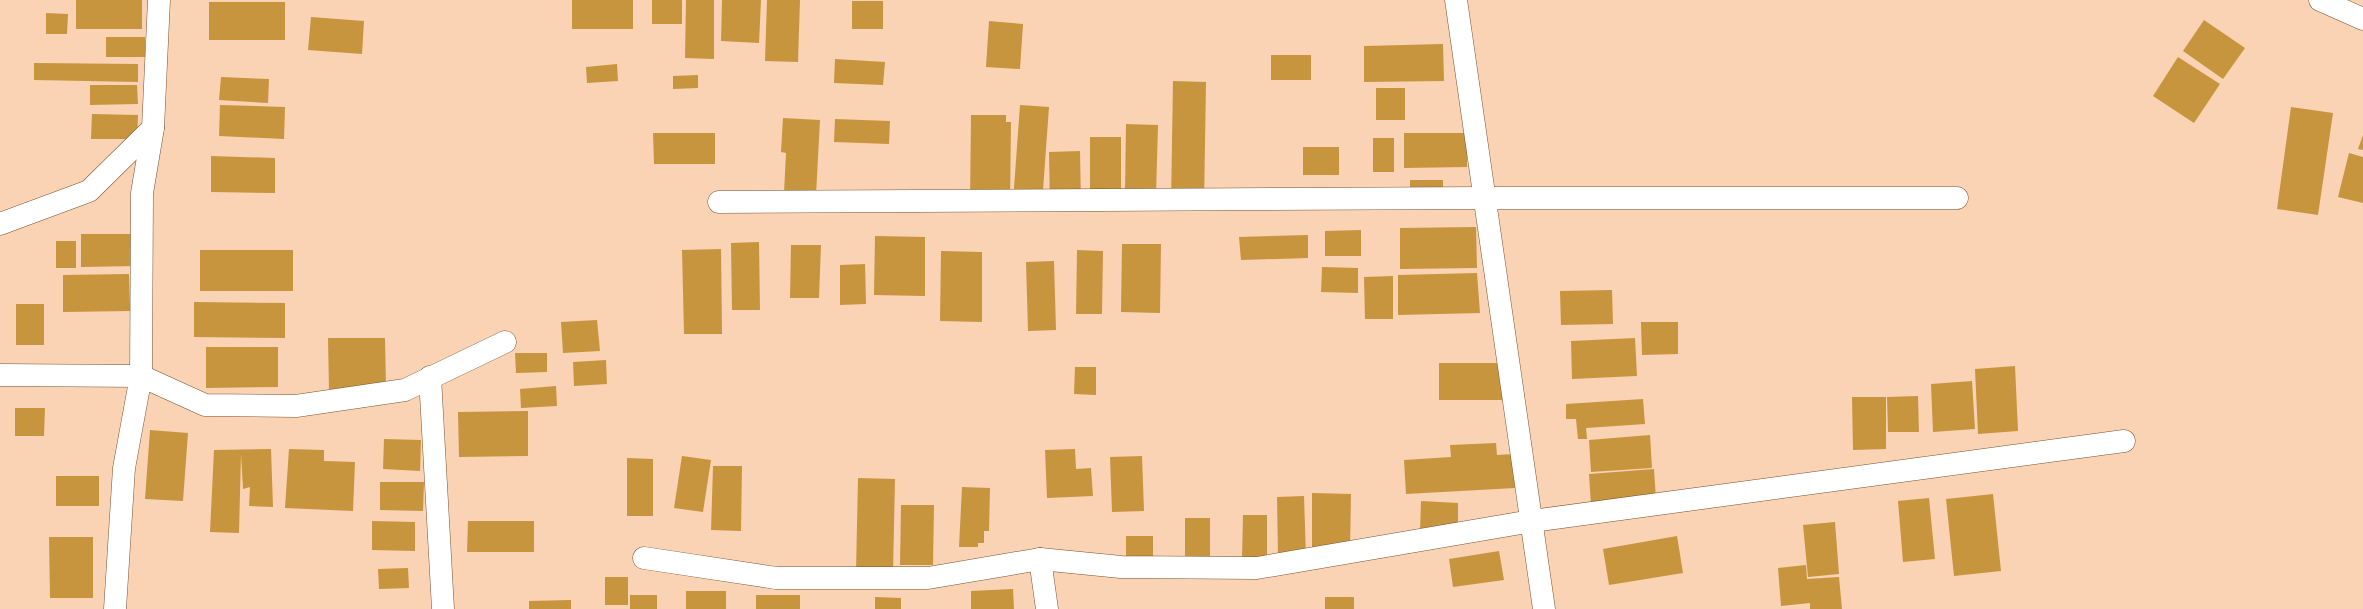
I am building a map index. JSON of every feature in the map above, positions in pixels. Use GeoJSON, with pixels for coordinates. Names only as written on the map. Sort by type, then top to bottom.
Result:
{"type":"FeatureCollection","features":[{"type":"Feature","properties":{"kind":"street"},"geometry":{"type":"LineString","coordinates":[[115,609],[124,468],[141,376],[142,193],[154,128],[159,0]]}},
{"type":"Feature","properties":{"kind":"street"},"geometry":{"type":"LineString","coordinates":[[1456,0],[1544,609]]}},
{"type":"Feature","properties":{"kind":"street"},"geometry":{"type":"LineString","coordinates":[[2320,0],[2363,19]]}},
{"type":"Feature","properties":{"kind":"street"},"geometry":{"type":"LineString","coordinates":[[0,224],[88,191],[154,128]]}},
{"type":"Feature","properties":{"kind":"street"},"geometry":{"type":"LineString","coordinates":[[719,202],[1485,198],[1957,198]]}},
{"type":"Feature","properties":{"kind":"street"},"geometry":{"type":"LineString","coordinates":[[0,375],[141,376],[205,405],[296,406],[405,390],[505,342]]}},
{"type":"Feature","properties":{"kind":"street"},"geometry":{"type":"LineString","coordinates":[[430,378],[443,609]]}},
{"type":"Feature","properties":{"kind":"street"},"geometry":{"type":"LineString","coordinates":[[644,558],[776,578],[928,578],[1040,559],[1121,567],[1256,568],[1532,521],[2124,441]]}},
{"type":"Feature","properties":{"kind":"street"},"geometry":{"type":"LineString","coordinates":[[1040,559],[1047,609]]}},
{"type":"Feature","properties":{"kind":"building"},"geometry":{"type":"Polygon","coordinates":[[[76,0],[142,0],[142,29],[76,29],[76,0]]]}},
{"type":"Feature","properties":{"kind":"building"},"geometry":{"type":"Polygon","coordinates":[[[572,0],[633,0],[633,29],[572,29],[572,0]]]}},
{"type":"Feature","properties":{"kind":"building"},"geometry":{"type":"Polygon","coordinates":[[[652,0],[682,0],[682,24],[652,24],[652,0]]]}},
{"type":"Feature","properties":{"kind":"building"},"geometry":{"type":"Polygon","coordinates":[[[686,0],[714,0],[714,59],[685,58],[686,0]]]}},
{"type":"Feature","properties":{"kind":"building"},"geometry":{"type":"Polygon","coordinates":[[[722,0],[761,0],[759,43],[721,41],[722,0]]]}},
{"type":"Feature","properties":{"kind":"building"},"geometry":{"type":"Polygon","coordinates":[[[767,0],[800,0],[798,62],[765,61],[767,0]]]}},
{"type":"Feature","properties":{"kind":"building"},"geometry":{"type":"Polygon","coordinates":[[[852,1],[883,1],[883,29],[852,29],[852,1]]]}},
{"type":"Feature","properties":{"kind":"building"},"geometry":{"type":"Polygon","coordinates":[[[209,2],[285,2],[285,40],[209,40],[209,2]]]}},
{"type":"Feature","properties":{"kind":"building"},"geometry":{"type":"Polygon","coordinates":[[[46,13],[68,14],[67,34],[46,34],[46,13]]]}},
{"type":"Feature","properties":{"kind":"building"},"geometry":{"type":"Polygon","coordinates":[[[311,17],[364,21],[362,54],[308,50],[311,17]]]}},
{"type":"Feature","properties":{"kind":"building"},"geometry":{"type":"Polygon","coordinates":[[[2204,20],[2245,48],[2223,79],[2183,51],[2204,20]]]}},
{"type":"Feature","properties":{"kind":"building"},"geometry":{"type":"Polygon","coordinates":[[[989,21],[1023,24],[1020,69],[986,67],[989,21]]]}},
{"type":"Feature","properties":{"kind":"building"},"geometry":{"type":"Polygon","coordinates":[[[106,37],[145,37],[145,57],[106,57],[106,37]]]}},
{"type":"Feature","properties":{"kind":"building"},"geometry":{"type":"Polygon","coordinates":[[[1443,44],[1444,81],[1364,82],[1364,46],[1443,44]]]}},
{"type":"Feature","properties":{"kind":"building"},"geometry":{"type":"Polygon","coordinates":[[[1271,55],[1311,55],[1311,80],[1271,80],[1271,55]]]}},
{"type":"Feature","properties":{"kind":"building"},"geometry":{"type":"Polygon","coordinates":[[[2178,57],[2220,84],[2194,123],[2153,96],[2178,57]]]}},
{"type":"Feature","properties":{"kind":"building"},"geometry":{"type":"Polygon","coordinates":[[[835,59],[885,62],[883,85],[834,83],[835,59]]]}},
{"type":"Feature","properties":{"kind":"building"},"geometry":{"type":"Polygon","coordinates":[[[34,63],[138,64],[138,82],[34,80],[34,63]]]}},
{"type":"Feature","properties":{"kind":"building"},"geometry":{"type":"Polygon","coordinates":[[[617,64],[618,81],[587,83],[586,67],[617,64]]]}},
{"type":"Feature","properties":{"kind":"building"},"geometry":{"type":"Polygon","coordinates":[[[698,75],[698,88],[673,89],[673,76],[698,75]]]}},
{"type":"Feature","properties":{"kind":"building"},"geometry":{"type":"Polygon","coordinates":[[[221,77],[269,79],[268,103],[219,100],[221,77]]]}},
{"type":"Feature","properties":{"kind":"building"},"geometry":{"type":"Polygon","coordinates":[[[1173,81],[1206,82],[1204,205],[1171,204],[1173,81]]]}},
{"type":"Feature","properties":{"kind":"building"},"geometry":{"type":"Polygon","coordinates":[[[90,85],[137,85],[138,104],[90,105],[90,85]]]}},
{"type":"Feature","properties":{"kind":"building"},"geometry":{"type":"Polygon","coordinates":[[[1376,88],[1405,88],[1405,120],[1376,120],[1376,88]]]}},
{"type":"Feature","properties":{"kind":"building"},"geometry":{"type":"Polygon","coordinates":[[[220,105],[285,107],[284,139],[219,136],[220,105]]]}},
{"type":"Feature","properties":{"kind":"building"},"geometry":{"type":"Polygon","coordinates":[[[1020,105],[1049,107],[1042,204],[1013,202],[1020,105]]]}},
{"type":"Feature","properties":{"kind":"building"},"geometry":{"type":"Polygon","coordinates":[[[2291,107],[2333,113],[2318,215],[2277,209],[2291,107]]]}},
{"type":"Feature","properties":{"kind":"building"},"geometry":{"type":"Polygon","coordinates":[[[92,114],[138,115],[137,139],[91,139],[92,114]]]}},
{"type":"Feature","properties":{"kind":"building"},"geometry":{"type":"Polygon","coordinates":[[[971,115],[1006,115],[1006,122],[1011,122],[1010,204],[970,203],[971,115]]]}},
{"type":"Feature","properties":{"kind":"building"},"geometry":{"type":"Polygon","coordinates":[[[783,118],[820,120],[816,195],[784,193],[786,153],[781,152],[783,118]]]}},
{"type":"Feature","properties":{"kind":"building"},"geometry":{"type":"Polygon","coordinates":[[[835,119],[890,121],[889,144],[834,142],[835,119]]]}},
{"type":"Feature","properties":{"kind":"building"},"geometry":{"type":"Polygon","coordinates":[[[1126,124],[1158,125],[1156,194],[1125,194],[1126,124]]]}},
{"type":"Feature","properties":{"kind":"building"},"geometry":{"type":"Polygon","coordinates":[[[653,133],[715,133],[715,164],[654,164],[653,133]]]}},
{"type":"Feature","properties":{"kind":"building"},"geometry":{"type":"Polygon","coordinates":[[[1404,133],[1467,133],[1467,167],[1404,168],[1404,133]]]}},
{"type":"Feature","properties":{"kind":"building"},"geometry":{"type":"Polygon","coordinates":[[[2363,135],[2363,150],[2358,149],[2363,135]]]}},
{"type":"Feature","properties":{"kind":"building"},"geometry":{"type":"Polygon","coordinates":[[[1090,137],[1121,137],[1121,200],[1090,200],[1090,137]]]}},
{"type":"Feature","properties":{"kind":"building"},"geometry":{"type":"Polygon","coordinates":[[[1373,138],[1394,138],[1394,172],[1373,172],[1373,138]]]}},
{"type":"Feature","properties":{"kind":"building"},"geometry":{"type":"Polygon","coordinates":[[[1303,147],[1339,147],[1339,175],[1303,175],[1303,147]]]}},
{"type":"Feature","properties":{"kind":"building"},"geometry":{"type":"Polygon","coordinates":[[[1080,151],[1081,207],[1050,207],[1049,152],[1080,151]]]}},
{"type":"Feature","properties":{"kind":"building"},"geometry":{"type":"Polygon","coordinates":[[[2349,153],[2363,157],[2363,203],[2338,197],[2349,153]]]}},
{"type":"Feature","properties":{"kind":"building"},"geometry":{"type":"Polygon","coordinates":[[[211,156],[275,158],[275,193],[211,192],[211,156]]]}},
{"type":"Feature","properties":{"kind":"building"},"geometry":{"type":"Polygon","coordinates":[[[1410,180],[1443,180],[1443,203],[1410,203],[1410,180]]]}},
{"type":"Feature","properties":{"kind":"building"},"geometry":{"type":"Polygon","coordinates":[[[1476,227],[1477,268],[1400,269],[1400,228],[1476,227]]]}},
{"type":"Feature","properties":{"kind":"building"},"geometry":{"type":"Polygon","coordinates":[[[1361,230],[1361,256],[1325,256],[1325,231],[1361,230]]]}},
{"type":"Feature","properties":{"kind":"building"},"geometry":{"type":"Polygon","coordinates":[[[81,234],[136,234],[136,266],[81,267],[81,234]]]}},
{"type":"Feature","properties":{"kind":"building"},"geometry":{"type":"Polygon","coordinates":[[[1308,235],[1308,258],[1241,260],[1239,237],[1308,235]]]}},
{"type":"Feature","properties":{"kind":"building"},"geometry":{"type":"Polygon","coordinates":[[[875,236],[925,237],[925,296],[874,295],[875,236]]]}},
{"type":"Feature","properties":{"kind":"building"},"geometry":{"type":"Polygon","coordinates":[[[56,241],[76,241],[76,268],[56,268],[56,241]]]}},
{"type":"Feature","properties":{"kind":"building"},"geometry":{"type":"Polygon","coordinates":[[[759,242],[760,310],[732,310],[731,243],[759,242]]]}},
{"type":"Feature","properties":{"kind":"building"},"geometry":{"type":"Polygon","coordinates":[[[1122,244],[1161,244],[1160,313],[1121,312],[1122,244]]]}},
{"type":"Feature","properties":{"kind":"building"},"geometry":{"type":"Polygon","coordinates":[[[791,245],[821,245],[819,298],[790,298],[791,245]]]}},
{"type":"Feature","properties":{"kind":"building"},"geometry":{"type":"Polygon","coordinates":[[[721,249],[722,334],[684,334],[682,250],[721,249]]]}},
{"type":"Feature","properties":{"kind":"building"},"geometry":{"type":"Polygon","coordinates":[[[200,250],[293,250],[293,291],[200,291],[200,250]]]}},
{"type":"Feature","properties":{"kind":"building"},"geometry":{"type":"Polygon","coordinates":[[[1077,250],[1103,251],[1102,314],[1076,314],[1077,250]]]}},
{"type":"Feature","properties":{"kind":"building"},"geometry":{"type":"Polygon","coordinates":[[[941,251],[982,252],[982,322],[940,321],[941,251]]]}},
{"type":"Feature","properties":{"kind":"building"},"geometry":{"type":"Polygon","coordinates":[[[1054,261],[1056,330],[1028,331],[1026,262],[1054,261]]]}},
{"type":"Feature","properties":{"kind":"building"},"geometry":{"type":"Polygon","coordinates":[[[865,264],[866,304],[840,305],[840,265],[865,264]]]}},
{"type":"Feature","properties":{"kind":"building"},"geometry":{"type":"Polygon","coordinates":[[[1322,267],[1358,268],[1358,293],[1321,292],[1322,267]]]}},
{"type":"Feature","properties":{"kind":"building"},"geometry":{"type":"Polygon","coordinates":[[[1477,273],[1480,313],[1398,315],[1398,275],[1477,273]]]}},
{"type":"Feature","properties":{"kind":"building"},"geometry":{"type":"Polygon","coordinates":[[[129,274],[130,311],[63,312],[63,275],[129,274]]]}},
{"type":"Feature","properties":{"kind":"building"},"geometry":{"type":"Polygon","coordinates":[[[1393,276],[1393,319],[1365,319],[1364,277],[1393,276]]]}},
{"type":"Feature","properties":{"kind":"building"},"geometry":{"type":"Polygon","coordinates":[[[1612,290],[1613,324],[1561,325],[1560,291],[1612,290]]]}},
{"type":"Feature","properties":{"kind":"building"},"geometry":{"type":"Polygon","coordinates":[[[194,302],[285,303],[285,338],[194,337],[194,302]]]}},
{"type":"Feature","properties":{"kind":"building"},"geometry":{"type":"Polygon","coordinates":[[[16,304],[44,304],[44,345],[16,345],[16,304]]]}},
{"type":"Feature","properties":{"kind":"building"},"geometry":{"type":"Polygon","coordinates":[[[597,320],[600,351],[563,353],[561,322],[597,320]]]}},
{"type":"Feature","properties":{"kind":"building"},"geometry":{"type":"Polygon","coordinates":[[[1641,322],[1678,322],[1678,354],[1642,355],[1641,322]]]}},
{"type":"Feature","properties":{"kind":"building"},"geometry":{"type":"Polygon","coordinates":[[[328,338],[385,338],[386,388],[329,389],[328,338]]]}},
{"type":"Feature","properties":{"kind":"building"},"geometry":{"type":"Polygon","coordinates":[[[1635,338],[1637,376],[1572,379],[1571,341],[1635,338]]]}},
{"type":"Feature","properties":{"kind":"building"},"geometry":{"type":"Polygon","coordinates":[[[206,347],[278,347],[278,387],[206,388],[206,347]]]}},
{"type":"Feature","properties":{"kind":"building"},"geometry":{"type":"Polygon","coordinates":[[[515,353],[547,353],[547,372],[516,373],[515,353]]]}},
{"type":"Feature","properties":{"kind":"building"},"geometry":{"type":"Polygon","coordinates":[[[606,360],[607,384],[574,386],[573,362],[606,360]]]}},
{"type":"Feature","properties":{"kind":"building"},"geometry":{"type":"Polygon","coordinates":[[[1439,363],[1508,363],[1508,400],[1439,400],[1439,363]]]}},
{"type":"Feature","properties":{"kind":"building"},"geometry":{"type":"Polygon","coordinates":[[[2015,366],[2018,431],[1978,434],[1975,369],[2015,366]]]}},
{"type":"Feature","properties":{"kind":"building"},"geometry":{"type":"Polygon","coordinates":[[[1075,367],[1096,367],[1096,395],[1074,394],[1075,367]]]}},
{"type":"Feature","properties":{"kind":"building"},"geometry":{"type":"Polygon","coordinates":[[[1972,381],[1975,429],[1933,432],[1931,384],[1972,381]]]}},
{"type":"Feature","properties":{"kind":"building"},"geometry":{"type":"Polygon","coordinates":[[[556,386],[557,406],[521,408],[520,389],[556,386]]]}},
{"type":"Feature","properties":{"kind":"building"},"geometry":{"type":"Polygon","coordinates":[[[1918,396],[1919,432],[1888,432],[1887,397],[1918,396]]]}},
{"type":"Feature","properties":{"kind":"building"},"geometry":{"type":"Polygon","coordinates":[[[1852,397],[1886,397],[1886,449],[1853,450],[1852,397]]]}},
{"type":"Feature","properties":{"kind":"building"},"geometry":{"type":"Polygon","coordinates":[[[1643,399],[1645,424],[1586,428],[1587,439],[1578,439],[1576,419],[1566,419],[1566,404],[1643,399]]]}},
{"type":"Feature","properties":{"kind":"building"},"geometry":{"type":"Polygon","coordinates":[[[15,408],[45,408],[44,436],[15,436],[15,408]]]}},
{"type":"Feature","properties":{"kind":"building"},"geometry":{"type":"Polygon","coordinates":[[[528,411],[528,456],[459,457],[458,412],[528,411]]]}},
{"type":"Feature","properties":{"kind":"building"},"geometry":{"type":"Polygon","coordinates":[[[150,430],[188,433],[183,501],[145,499],[150,430]]]}},
{"type":"Feature","properties":{"kind":"building"},"geometry":{"type":"Polygon","coordinates":[[[1650,435],[1652,468],[1591,472],[1589,440],[1650,435]]]}},
{"type":"Feature","properties":{"kind":"building"},"geometry":{"type":"Polygon","coordinates":[[[384,439],[421,440],[420,471],[383,469],[384,439]]]}},
{"type":"Feature","properties":{"kind":"building"},"geometry":{"type":"Polygon","coordinates":[[[1496,443],[1497,455],[1513,454],[1515,488],[1406,494],[1404,460],[1451,457],[1450,445],[1496,443]]]}},
{"type":"Feature","properties":{"kind":"building"},"geometry":{"type":"Polygon","coordinates":[[[271,449],[273,507],[249,506],[250,487],[243,489],[241,454],[239,533],[210,532],[214,450],[271,449]]]}},
{"type":"Feature","properties":{"kind":"building"},"geometry":{"type":"Polygon","coordinates":[[[289,449],[324,450],[324,461],[355,462],[353,511],[285,508],[289,449]]]}},
{"type":"Feature","properties":{"kind":"building"},"geometry":{"type":"Polygon","coordinates":[[[1075,449],[1076,469],[1091,468],[1093,496],[1047,498],[1045,450],[1075,449]]]}},
{"type":"Feature","properties":{"kind":"building"},"geometry":{"type":"Polygon","coordinates":[[[682,456],[711,460],[703,512],[674,508],[682,456]]]}},
{"type":"Feature","properties":{"kind":"building"},"geometry":{"type":"Polygon","coordinates":[[[1142,456],[1144,511],[1112,512],[1110,457],[1142,456]]]}},
{"type":"Feature","properties":{"kind":"building"},"geometry":{"type":"Polygon","coordinates":[[[627,458],[653,459],[653,516],[627,516],[627,458]]]}},
{"type":"Feature","properties":{"kind":"building"},"geometry":{"type":"Polygon","coordinates":[[[713,466],[742,466],[741,531],[711,530],[713,466]]]}},
{"type":"Feature","properties":{"kind":"building"},"geometry":{"type":"Polygon","coordinates":[[[1654,469],[1656,500],[1591,505],[1589,474],[1654,469]]]}},
{"type":"Feature","properties":{"kind":"building"},"geometry":{"type":"Polygon","coordinates":[[[56,476],[99,476],[99,506],[56,506],[56,476]]]}},
{"type":"Feature","properties":{"kind":"building"},"geometry":{"type":"Polygon","coordinates":[[[858,478],[895,479],[893,573],[856,573],[858,478]]]}},
{"type":"Feature","properties":{"kind":"building"},"geometry":{"type":"Polygon","coordinates":[[[380,482],[424,482],[423,511],[380,510],[380,482]]]}},
{"type":"Feature","properties":{"kind":"building"},"geometry":{"type":"Polygon","coordinates":[[[962,487],[990,488],[989,531],[984,531],[984,543],[978,543],[978,547],[959,547],[962,487]]]}},
{"type":"Feature","properties":{"kind":"building"},"geometry":{"type":"Polygon","coordinates":[[[1312,493],[1351,494],[1350,550],[1312,550],[1312,493]]]}},
{"type":"Feature","properties":{"kind":"building"},"geometry":{"type":"Polygon","coordinates":[[[1993,494],[2001,571],[1954,576],[1946,499],[1993,494]]]}},
{"type":"Feature","properties":{"kind":"building"},"geometry":{"type":"Polygon","coordinates":[[[1304,496],[1306,557],[1278,557],[1277,497],[1304,496]]]}},
{"type":"Feature","properties":{"kind":"building"},"geometry":{"type":"Polygon","coordinates":[[[1929,498],[1935,559],[1903,562],[1898,501],[1929,498]]]}},
{"type":"Feature","properties":{"kind":"building"},"geometry":{"type":"Polygon","coordinates":[[[1421,501],[1458,503],[1458,533],[1420,532],[1421,501]]]}},
{"type":"Feature","properties":{"kind":"building"},"geometry":{"type":"Polygon","coordinates":[[[901,505],[934,505],[933,565],[900,565],[901,505]]]}},
{"type":"Feature","properties":{"kind":"building"},"geometry":{"type":"Polygon","coordinates":[[[1243,515],[1267,515],[1267,559],[1242,559],[1243,515]]]}},
{"type":"Feature","properties":{"kind":"building"},"geometry":{"type":"Polygon","coordinates":[[[1185,518],[1210,518],[1210,564],[1185,564],[1185,518]]]}},
{"type":"Feature","properties":{"kind":"building"},"geometry":{"type":"Polygon","coordinates":[[[372,521],[415,522],[415,551],[372,550],[372,521]]]}},
{"type":"Feature","properties":{"kind":"building"},"geometry":{"type":"Polygon","coordinates":[[[468,521],[534,521],[534,552],[467,552],[468,521]]]}},
{"type":"Feature","properties":{"kind":"building"},"geometry":{"type":"Polygon","coordinates":[[[1835,522],[1839,574],[1808,577],[1803,525],[1835,522]]]}},
{"type":"Feature","properties":{"kind":"building"},"geometry":{"type":"Polygon","coordinates":[[[1126,536],[1153,536],[1153,559],[1126,559],[1126,536]]]}},
{"type":"Feature","properties":{"kind":"building"},"geometry":{"type":"Polygon","coordinates":[[[1677,536],[1683,573],[1609,585],[1603,549],[1677,536]]]}},
{"type":"Feature","properties":{"kind":"building"},"geometry":{"type":"Polygon","coordinates":[[[49,537],[93,537],[93,598],[50,598],[49,537]]]}},
{"type":"Feature","properties":{"kind":"building"},"geometry":{"type":"Polygon","coordinates":[[[1499,551],[1504,580],[1453,587],[1449,559],[1499,551]]]}},
{"type":"Feature","properties":{"kind":"building"},"geometry":{"type":"Polygon","coordinates":[[[1806,565],[1807,579],[1839,577],[1842,609],[1810,609],[1810,603],[1781,606],[1778,568],[1806,565]]]}},
{"type":"Feature","properties":{"kind":"building"},"geometry":{"type":"Polygon","coordinates":[[[408,568],[409,588],[379,589],[378,569],[408,568]]]}},
{"type":"Feature","properties":{"kind":"building"},"geometry":{"type":"Polygon","coordinates":[[[605,577],[628,577],[628,605],[605,605],[605,577]]]}},
{"type":"Feature","properties":{"kind":"building"},"geometry":{"type":"Polygon","coordinates":[[[1013,589],[1014,609],[971,609],[971,591],[1013,589]]]}},
{"type":"Feature","properties":{"kind":"building"},"geometry":{"type":"Polygon","coordinates":[[[686,591],[726,591],[726,609],[686,609],[686,591]]]}},
{"type":"Feature","properties":{"kind":"building"},"geometry":{"type":"Polygon","coordinates":[[[630,595],[657,595],[657,609],[630,609],[630,595]]]}},
{"type":"Feature","properties":{"kind":"building"},"geometry":{"type":"Polygon","coordinates":[[[756,595],[800,595],[800,609],[756,609],[756,595]]]}},
{"type":"Feature","properties":{"kind":"building"},"geometry":{"type":"Polygon","coordinates":[[[875,597],[901,598],[901,609],[875,609],[875,597]]]}},
{"type":"Feature","properties":{"kind":"building"},"geometry":{"type":"Polygon","coordinates":[[[1325,597],[1354,597],[1354,609],[1325,609],[1325,597]]]}},
{"type":"Feature","properties":{"kind":"building"},"geometry":{"type":"Polygon","coordinates":[[[571,600],[571,609],[529,609],[529,601],[571,600]]]}}]}
